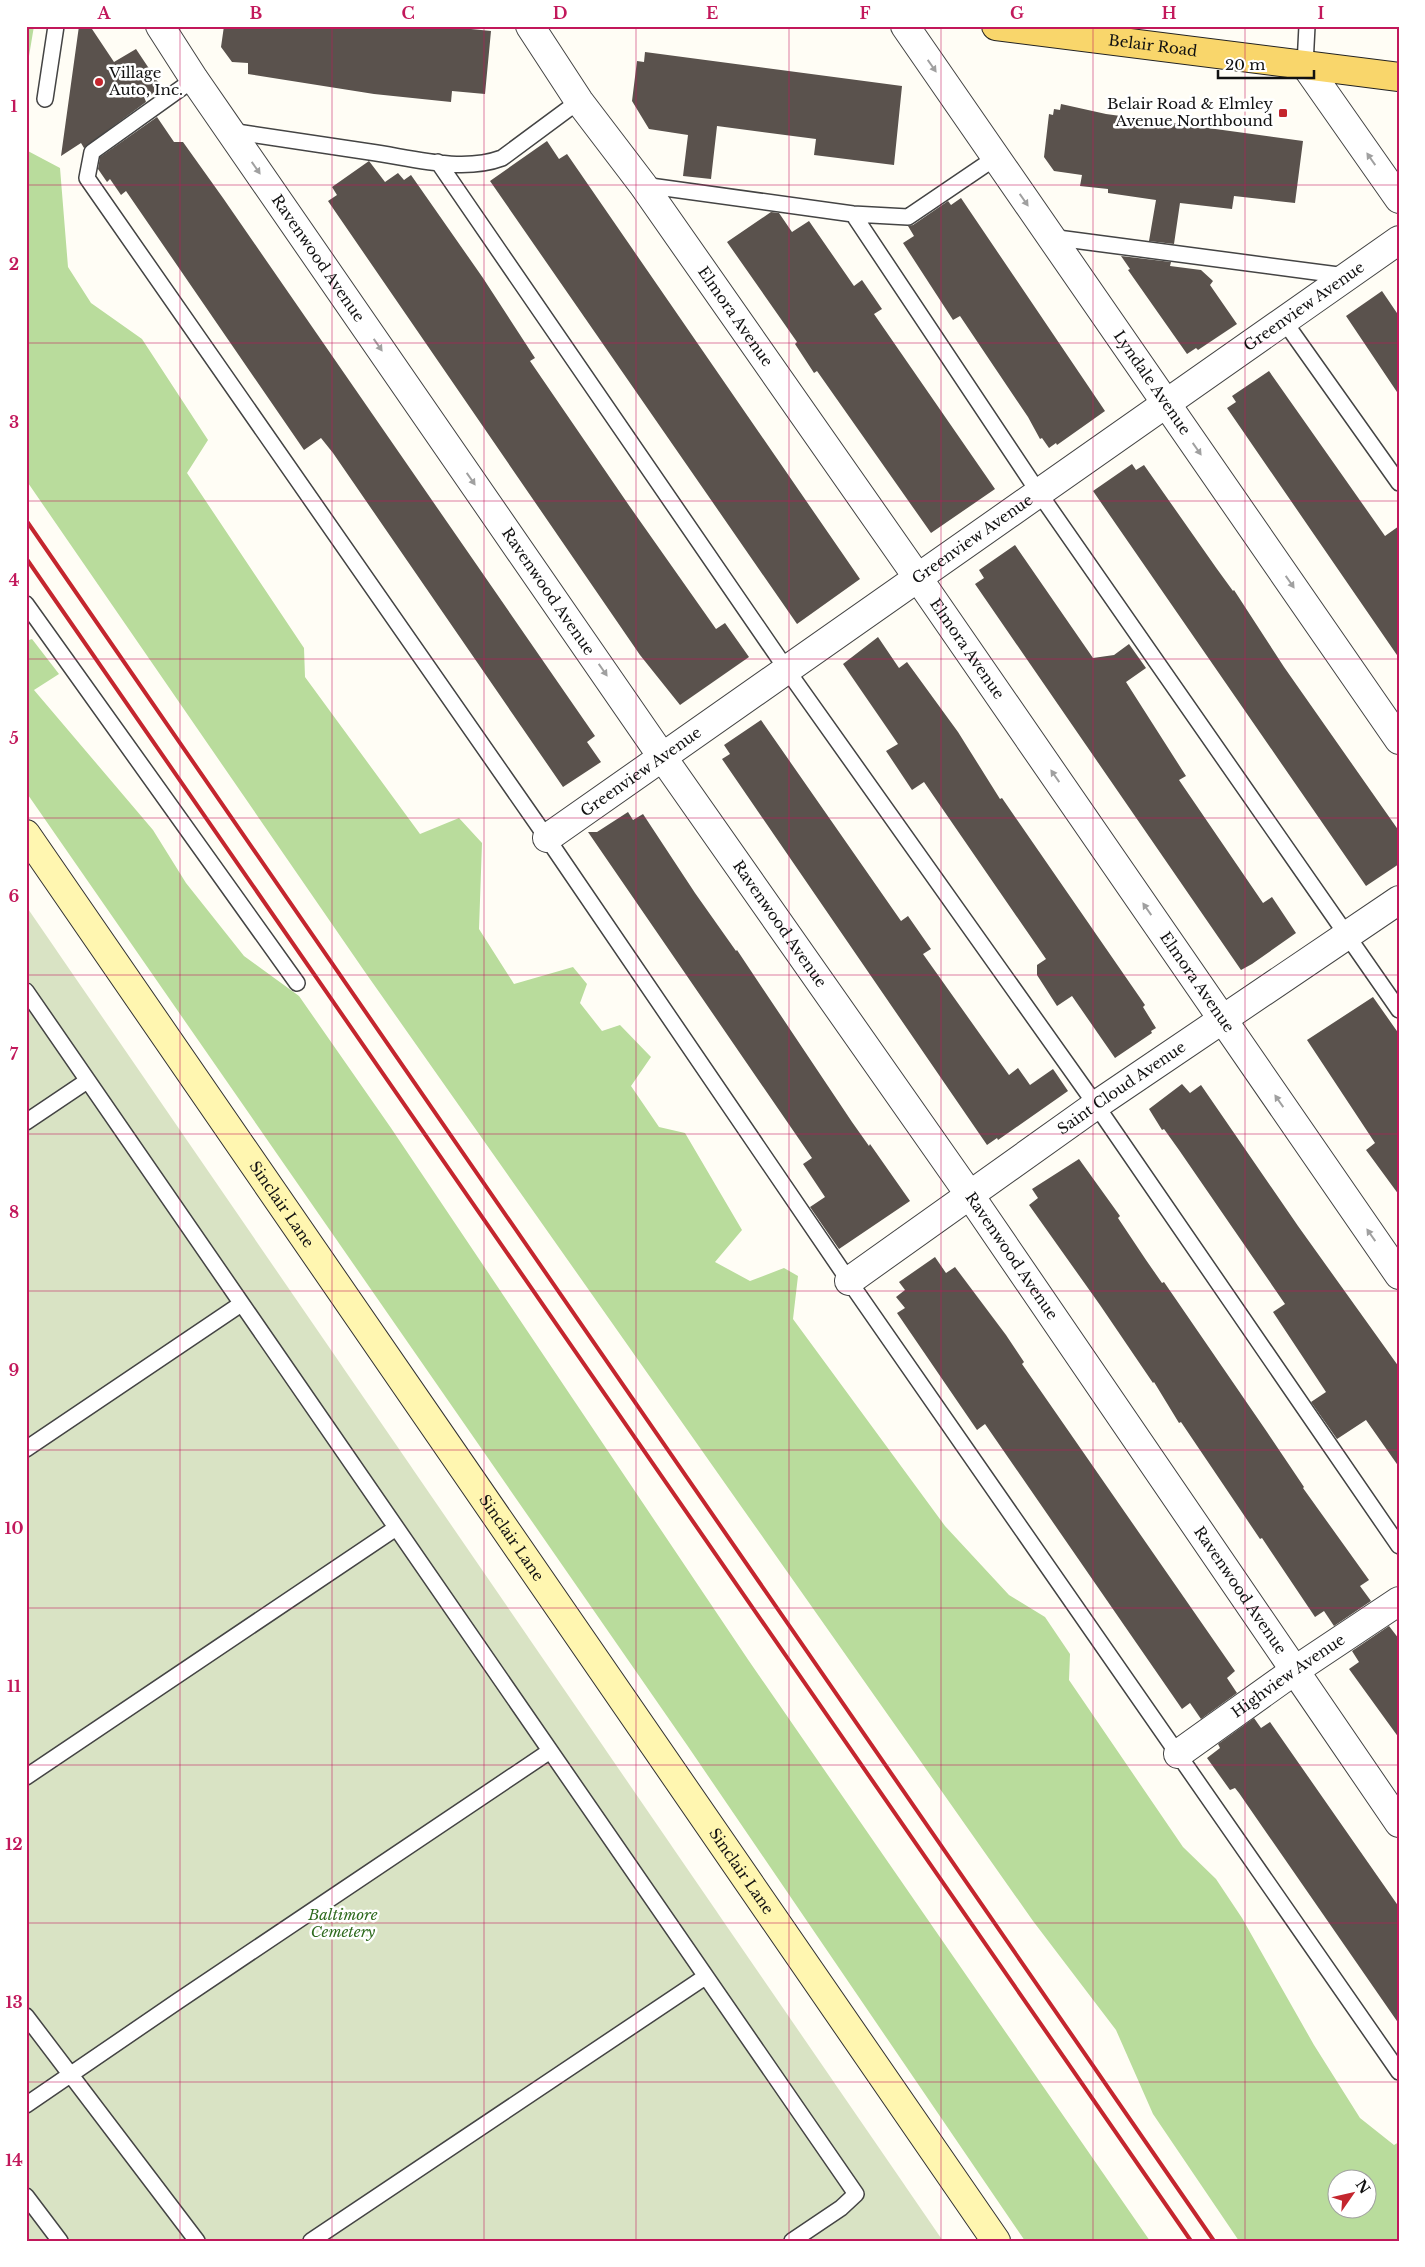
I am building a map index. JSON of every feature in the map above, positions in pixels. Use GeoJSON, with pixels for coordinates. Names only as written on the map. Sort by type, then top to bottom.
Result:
{"type":"FeatureCollection","features":[{"type":"Feature","properties":{"kind":"main road","name":"Belair Road"},"geometry":{"type":"LineString","coordinates":[[996,26],[1399,77]]}},
{"type":"Feature","properties":{"kind":"main road","name":"Sinclair Lane"},"geometry":{"type":"LineString","coordinates":[[26,834],[996,2241]]}},
{"type":"Feature","properties":{"kind":"street","name":"Ravenwood Avenue"},"geometry":{"type":"LineString","coordinates":[[160,26],[194,79],[663,758],[969,1194],[1399,1823]]}},
{"type":"Feature","properties":{"kind":"street","name":"Elmora Avenue"},"geometry":{"type":"LineString","coordinates":[[530,26],[579,101],[643,185],[918,578],[1399,1275]]}},
{"type":"Feature","properties":{"kind":"street","name":"Lyndale Avenue"},"geometry":{"type":"LineString","coordinates":[[904,26],[1399,740]]}},
{"type":"Feature","properties":{"kind":"street"},"geometry":{"type":"LineString","coordinates":[[1305,65],[1399,200]]}},
{"type":"Feature","properties":{"kind":"street","name":"Greenview Avenue"},"geometry":{"type":"LineString","coordinates":[[547,838],[1399,240]]}},
{"type":"Feature","properties":{"kind":"street","name":"Saint Cloud Avenue"},"geometry":{"type":"LineString","coordinates":[[848,1281],[1096,1105],[1399,900]]}},
{"type":"Feature","properties":{"kind":"street","name":"Highview Avenue"},"geometry":{"type":"LineString","coordinates":[[1178,1754],[1294,1671],[1399,1601]]}},
{"type":"Feature","properties":{"kind":"lane"},"geometry":{"type":"LineString","coordinates":[[45,99],[56,26]]}},
{"type":"Feature","properties":{"kind":"lane"},"geometry":{"type":"LineString","coordinates":[[1305,65],[1307,26]]}},
{"type":"Feature","properties":{"kind":"lane"},"geometry":{"type":"LineString","coordinates":[[194,79],[92,152],[86,178],[547,838],[848,1281],[1399,2072]]}},
{"type":"Feature","properties":{"kind":"lane"},"geometry":{"type":"LineString","coordinates":[[230,131],[438,162],[489,163],[502,158],[579,101]]}},
{"type":"Feature","properties":{"kind":"lane"},"geometry":{"type":"LineString","coordinates":[[643,185],[853,214],[908,217],[995,158]]}},
{"type":"Feature","properties":{"kind":"lane"},"geometry":{"type":"LineString","coordinates":[[438,162],[787,670],[1096,1105],[1399,1546]]}},
{"type":"Feature","properties":{"kind":"lane"},"geometry":{"type":"LineString","coordinates":[[853,214],[1039,493],[1399,1010]]}},
{"type":"Feature","properties":{"kind":"lane"},"geometry":{"type":"LineString","coordinates":[[1050,237],[1347,276]]}},
{"type":"Feature","properties":{"kind":"lane"},"geometry":{"type":"LineString","coordinates":[[1284,321],[1399,483]]}},
{"type":"Feature","properties":{"kind":"lane"},"geometry":{"type":"LineString","coordinates":[[26,604],[297,983]]}},
{"type":"Feature","properties":{"kind":"lane"},"geometry":{"type":"LineString","coordinates":[[26,992],[856,2194],[841,2208],[792,2241]]}},
{"type":"Feature","properties":{"kind":"lane"},"geometry":{"type":"LineString","coordinates":[[26,1122],[87,1081]]}},
{"type":"Feature","properties":{"kind":"lane"},"geometry":{"type":"LineString","coordinates":[[26,1449],[241,1304]]}},
{"type":"Feature","properties":{"kind":"lane"},"geometry":{"type":"LineString","coordinates":[[26,1776],[396,1528]]}},
{"type":"Feature","properties":{"kind":"lane"},"geometry":{"type":"LineString","coordinates":[[26,2105],[550,1752]]}},
{"type":"Feature","properties":{"kind":"lane"},"geometry":{"type":"LineString","coordinates":[[311,2241],[706,1977]]}},
{"type":"Feature","properties":{"kind":"lane"},"geometry":{"type":"LineString","coordinates":[[26,2016],[197,2241]]}},
{"type":"Feature","properties":{"kind":"lane"},"geometry":{"type":"LineString","coordinates":[[26,2196],[60,2241]]}},
{"type":"Feature","properties":{"kind":"green space"},"geometry":{"type":"Polygon","coordinates":[[[26,26],[34,26],[26,74],[26,26]]]}},
{"type":"Feature","properties":{"kind":"green space"},"geometry":{"type":"Polygon","coordinates":[[[26,150],[60,168],[68,267],[91,303],[142,339],[208,440],[187,473],[304,648],[305,677],[420,834],[459,818],[482,843],[479,929],[514,984],[573,967],[587,984],[580,1003],[602,1031],[620,1025],[651,1057],[631,1086],[659,1127],[685,1133],[742,1230],[715,1262],[750,1281],[784,1268],[798,1276],[793,1319],[945,1526],[1009,1595],[1045,1617],[1070,1654],[1069,1680],[1183,1847],[1216,1879],[1242,1918],[1314,2045],[1360,2118],[1394,2145],[1399,2142],[1399,2241],[1239,2241],[1153,2114],[1116,2030],[1033,1921],[365,972],[26,480],[26,150]]]}},
{"type":"Feature","properties":{"kind":"green space"},"geometry":{"type":"Polygon","coordinates":[[[32,639],[59,674],[34,690],[153,830],[186,883],[244,956],[299,996],[391,1128],[749,1661],[1150,2241],[1025,2241],[687,1745],[26,792],[26,641],[32,639]]]}},
{"type":"Feature","properties":{"kind":"green space","name":"Baltimore Cemetery"},"geometry":{"type":"Polygon","coordinates":[[[26,906],[943,2241],[26,2241],[26,906]]]}},
{"type":"Feature","properties":{"kind":"building","name":"Village Auto, Inc."},"geometry":{"type":"Polygon","coordinates":[[[79,26],[90,26],[114,62],[136,49],[160,85],[155,88],[157,91],[145,99],[146,102],[84,148],[81,143],[61,156],[79,26]]]}},
{"type":"Feature","properties":{"kind":"building"},"geometry":{"type":"Polygon","coordinates":[[[224,26],[461,26],[461,28],[491,31],[485,94],[452,91],[451,102],[374,94],[248,74],[248,63],[232,62],[221,47],[224,26]]]}},
{"type":"Feature","properties":{"kind":"building"},"geometry":{"type":"Polygon","coordinates":[[[645,52],[902,86],[894,165],[814,155],[816,139],[717,126],[711,179],[683,176],[688,135],[649,129],[632,101],[637,61],[644,62],[645,52]]]}},
{"type":"Feature","properties":{"kind":"building"},"geometry":{"type":"Polygon","coordinates":[[[1061,104],[1106,114],[1303,141],[1295,203],[1234,196],[1232,209],[1180,203],[1174,244],[1149,241],[1156,200],[1108,193],[1108,189],[1080,186],[1082,175],[1054,171],[1044,157],[1049,114],[1053,115],[1054,109],[1060,110],[1061,104]]]}},
{"type":"Feature","properties":{"kind":"building"},"geometry":{"type":"Polygon","coordinates":[[[157,117],[174,142],[183,142],[223,198],[595,736],[587,742],[601,762],[563,787],[333,453],[321,438],[304,450],[126,191],[121,195],[110,179],[107,182],[98,169],[100,157],[157,117]]]}},
{"type":"Feature","properties":{"kind":"building"},"geometry":{"type":"Polygon","coordinates":[[[547,141],[559,159],[567,154],[860,579],[797,624],[490,181],[547,141]]]}},
{"type":"Feature","properties":{"kind":"building"},"geometry":{"type":"Polygon","coordinates":[[[369,161],[385,182],[398,173],[404,180],[411,175],[483,278],[535,358],[530,361],[628,504],[716,629],[725,623],[749,657],[680,705],[640,655],[328,201],[337,195],[332,187],[369,161]]]}},
{"type":"Feature","properties":{"kind":"building"},"geometry":{"type":"Polygon","coordinates":[[[961,198],[1105,411],[1057,445],[1056,443],[1049,448],[1042,438],[1040,439],[1028,417],[960,316],[953,320],[903,243],[914,236],[908,226],[913,225],[948,201],[951,205],[961,198]]]}},
{"type":"Feature","properties":{"kind":"building"},"geometry":{"type":"Polygon","coordinates":[[[771,212],[779,213],[792,232],[809,221],[854,286],[862,280],[882,309],[874,314],[995,489],[931,533],[817,371],[814,373],[795,344],[797,342],[727,242],[771,212]]]}},
{"type":"Feature","properties":{"kind":"building"},"geometry":{"type":"Polygon","coordinates":[[[1121,256],[1171,262],[1170,266],[1201,270],[1213,281],[1210,285],[1237,324],[1198,350],[1196,348],[1187,354],[1128,270],[1130,269],[1121,256]]]}},
{"type":"Feature","properties":{"kind":"building"},"geometry":{"type":"Polygon","coordinates":[[[1382,291],[1399,316],[1399,395],[1346,316],[1382,291]]]}},
{"type":"Feature","properties":{"kind":"building"},"geometry":{"type":"Polygon","coordinates":[[[1269,371],[1385,536],[1399,526],[1399,658],[1227,408],[1236,402],[1232,396],[1269,371]]]}},
{"type":"Feature","properties":{"kind":"building"},"geometry":{"type":"Polygon","coordinates":[[[1132,464],[1136,470],[1144,465],[1217,569],[1234,590],[1284,667],[1399,831],[1399,864],[1366,886],[1093,491],[1132,464]]]}},
{"type":"Feature","properties":{"kind":"building"},"geometry":{"type":"Polygon","coordinates":[[[1015,545],[1093,658],[1114,655],[1129,644],[1146,668],[1126,682],[1186,776],[1179,780],[1263,903],[1272,897],[1296,933],[1252,964],[1241,970],[975,584],[984,578],[979,570],[1015,545]]]}},
{"type":"Feature","properties":{"kind":"building"},"geometry":{"type":"Polygon","coordinates":[[[878,637],[899,668],[907,662],[958,732],[1000,799],[1002,798],[1145,1005],[1143,1007],[1156,1028],[1151,1031],[1152,1033],[1115,1058],[1072,996],[1057,1006],[1037,975],[1037,965],[1046,959],[924,782],[912,790],[886,751],[898,744],[843,664],[878,637]]]}},
{"type":"Feature","properties":{"kind":"building"},"geometry":{"type":"Polygon","coordinates":[[[761,720],[901,921],[908,916],[931,949],[923,954],[1009,1075],[1018,1068],[1030,1085],[1053,1069],[1068,1091],[998,1140],[997,1138],[987,1145],[722,759],[730,754],[724,745],[761,720]]]}},
{"type":"Feature","properties":{"kind":"building"},"geometry":{"type":"Polygon","coordinates":[[[628,812],[633,820],[643,814],[852,1122],[910,1201],[839,1249],[810,1207],[825,1197],[803,1164],[812,1158],[588,832],[597,832],[628,812]]]}},
{"type":"Feature","properties":{"kind":"building"},"geometry":{"type":"Polygon","coordinates":[[[1373,997],[1399,1034],[1399,1195],[1366,1150],[1375,1143],[1307,1040],[1373,997]]]}},
{"type":"Feature","properties":{"kind":"building"},"geometry":{"type":"Polygon","coordinates":[[[1182,1084],[1190,1093],[1201,1085],[1298,1226],[1399,1367],[1399,1467],[1366,1420],[1337,1439],[1311,1402],[1326,1392],[1273,1312],[1285,1304],[1149,1109],[1182,1084]]]}},
{"type":"Feature","properties":{"kind":"building"},"geometry":{"type":"Polygon","coordinates":[[[1079,1159],[1120,1216],[1118,1218],[1146,1260],[1162,1283],[1164,1282],[1303,1488],[1369,1580],[1360,1586],[1371,1601],[1334,1626],[1324,1611],[1315,1617],[1181,1422],[1179,1423],[1154,1382],[1029,1205],[1038,1198],[1032,1189],[1079,1159]]]}},
{"type":"Feature","properties":{"kind":"building"},"geometry":{"type":"Polygon","coordinates":[[[935,1257],[946,1273],[955,1267],[1006,1335],[1024,1362],[1022,1364],[1235,1671],[1227,1678],[1237,1693],[1201,1719],[1190,1703],[1182,1709],[985,1424],[977,1430],[897,1313],[905,1308],[896,1297],[905,1290],[899,1282],[935,1257]]]}},
{"type":"Feature","properties":{"kind":"building"},"geometry":{"type":"Polygon","coordinates":[[[1389,1626],[1399,1639],[1399,1738],[1349,1669],[1359,1662],[1352,1651],[1389,1626]]]}},
{"type":"Feature","properties":{"kind":"building"},"geometry":{"type":"Polygon","coordinates":[[[1254,1718],[1261,1728],[1270,1722],[1399,1907],[1399,2024],[1239,1793],[1235,1788],[1230,1790],[1207,1758],[1220,1748],[1218,1744],[1254,1718]]]}},
{"type":"Feature","properties":{"kind":"railway"},"geometry":{"type":"LineString","coordinates":[[26,520],[1214,2241]]}},
{"type":"Feature","properties":{"kind":"railway"},"geometry":{"type":"LineString","coordinates":[[26,558],[1191,2241]]}},
{"type":"Feature","properties":{"kind":"place","name":"Village Auto, Inc."},"geometry":{"type":"Point","coordinates":[99,82]}},
{"type":"Feature","properties":{"kind":"place","name":"Belair Road & Elmley Avenue Northbound"},"geometry":{"type":"Point","coordinates":[1283,113]}}]}
